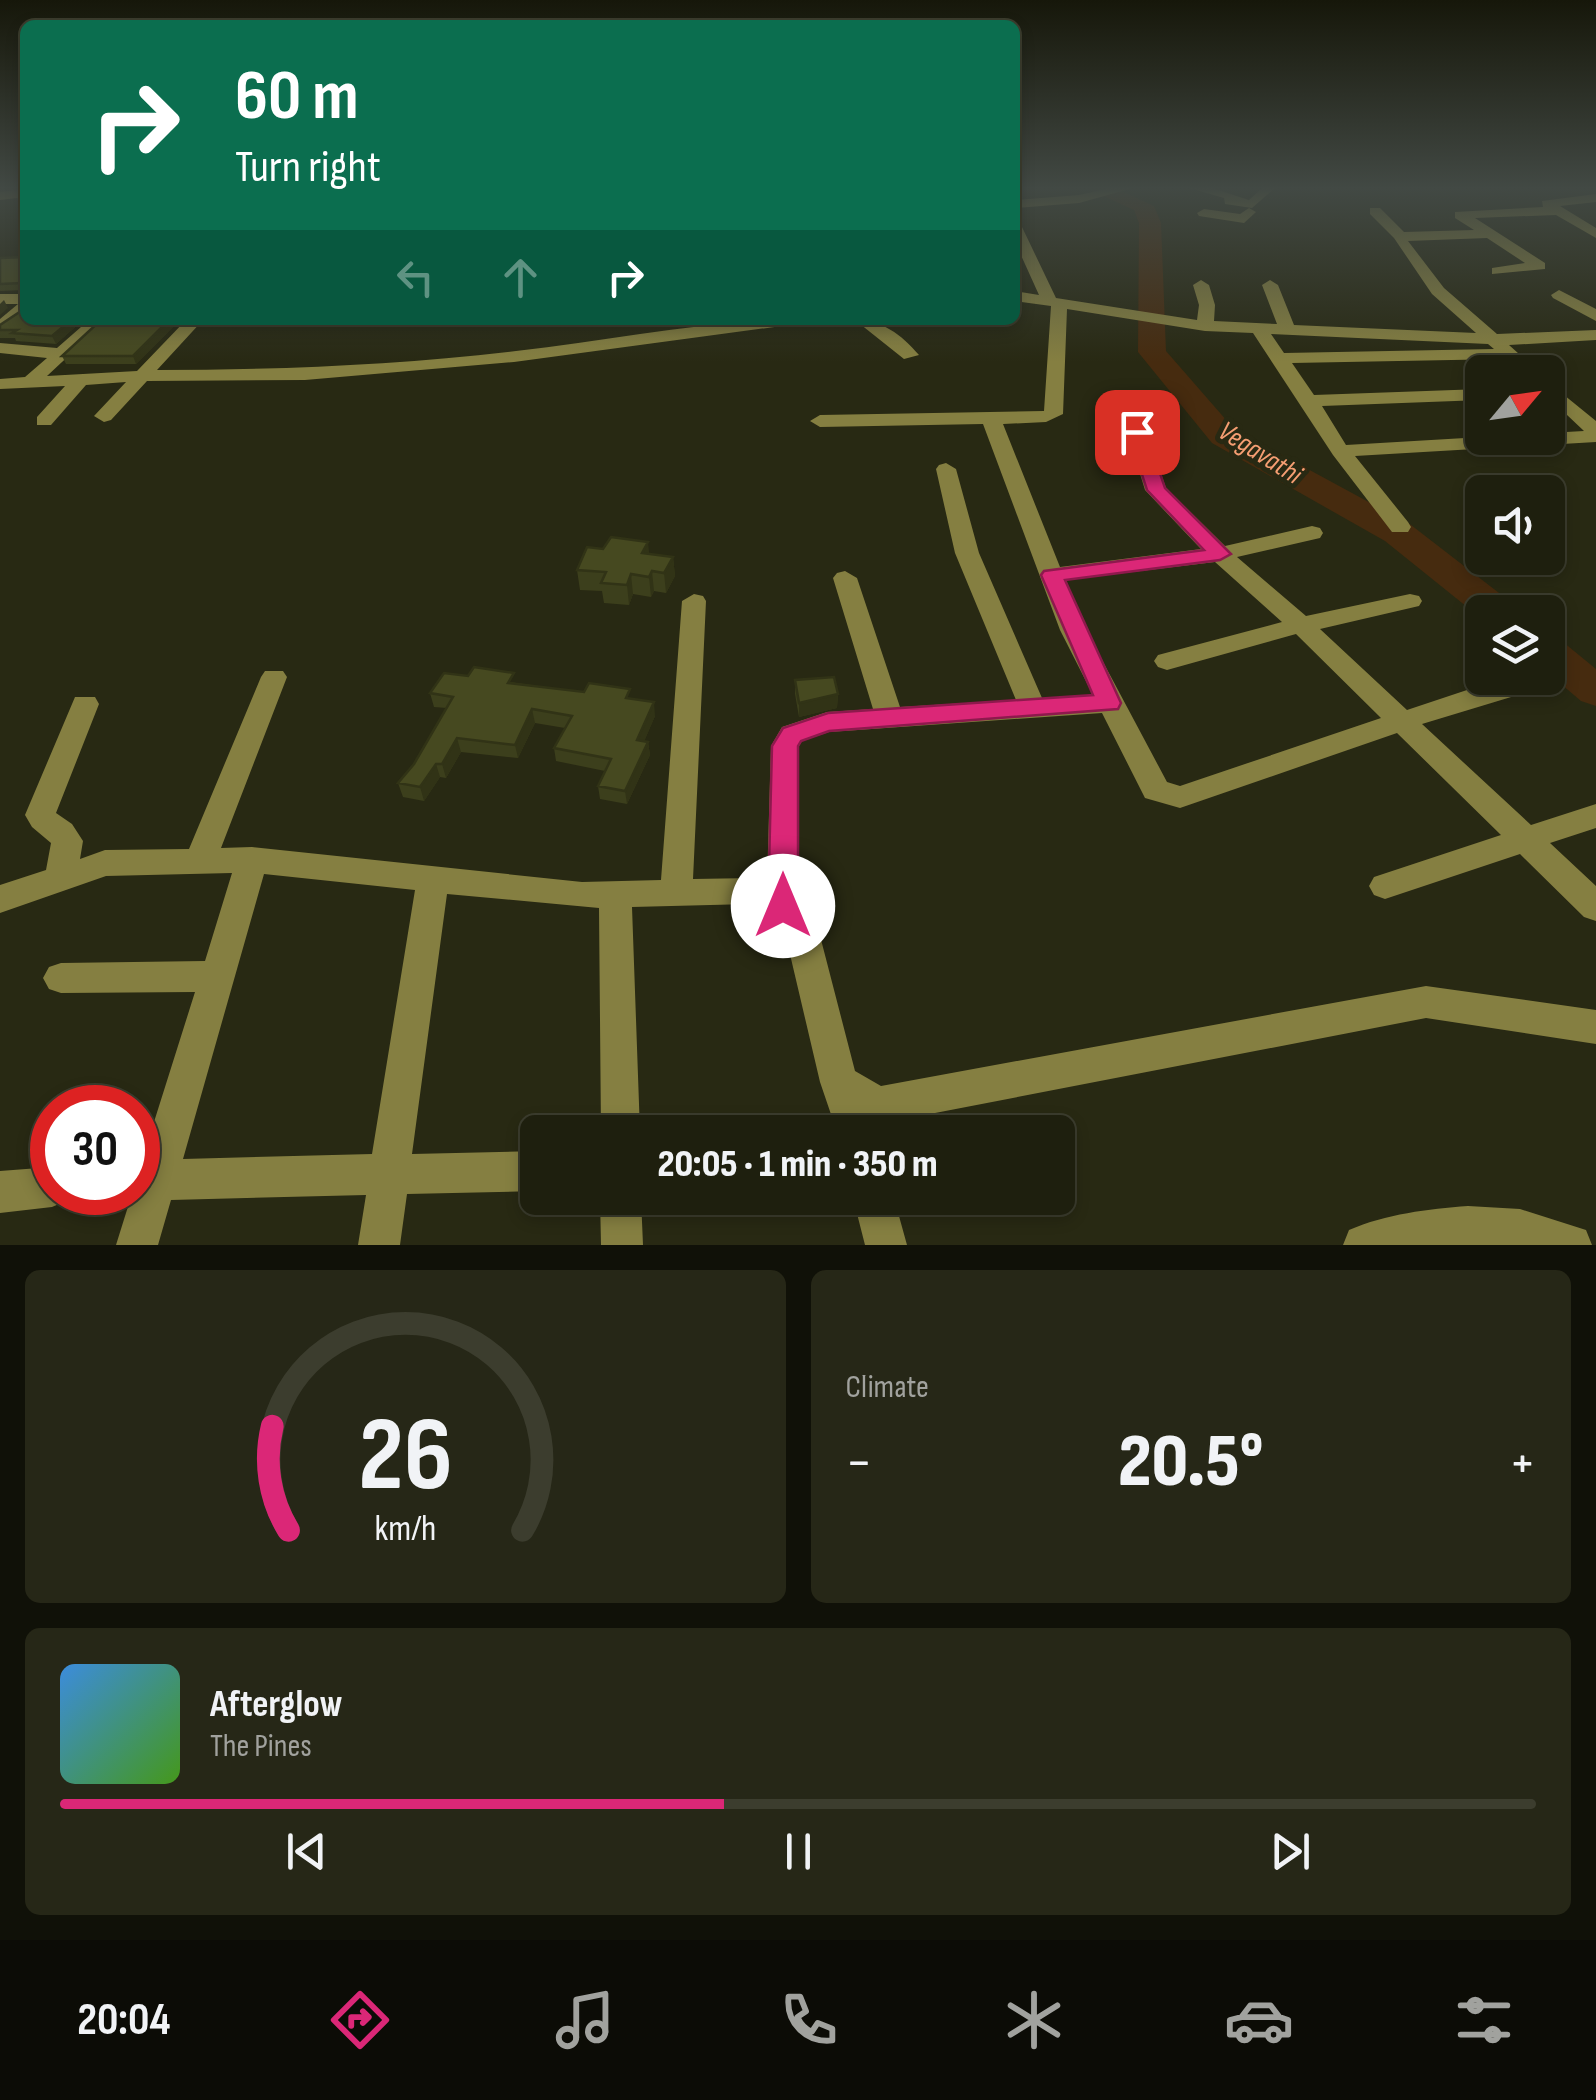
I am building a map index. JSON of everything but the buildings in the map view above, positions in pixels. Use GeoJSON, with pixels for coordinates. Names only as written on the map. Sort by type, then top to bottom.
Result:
{"type":"FeatureCollection","features":[{"type":"Feature","properties":{"kind":"street"},"geometry":{"type":"LineString","coordinates":[[820,421],[1053,414],[1054,302],[1025,246]]}},
{"type":"Feature","properties":{"kind":"street"},"geometry":{"type":"LineString","coordinates":[[1408,246],[1438,291],[1509,354]]}},
{"type":"Feature","properties":{"kind":"street"},"geometry":{"type":"LineString","coordinates":[[1497,270],[1546,270],[1507,246]]}},
{"type":"Feature","properties":{"kind":"street"},"geometry":{"type":"LineString","coordinates":[[1201,285],[1208,305],[1205,326]]}},
{"type":"Feature","properties":{"kind":"street"},"geometry":{"type":"LineString","coordinates":[[1270,285],[1288,330]]}},
{"type":"Feature","properties":{"kind":"street"},"geometry":{"type":"LineString","coordinates":[[1559,295],[1596,316]]}},
{"type":"Feature","properties":{"kind":"street"},"geometry":{"type":"LineString","coordinates":[[1020,297],[1205,326],[1492,338],[1596,335]]}},
{"type":"Feature","properties":{"kind":"street"},"geometry":{"type":"LineString","coordinates":[[0,327],[20,310]]}},
{"type":"Feature","properties":{"kind":"street"},"geometry":{"type":"LineString","coordinates":[[30,382],[93,325]]}},
{"type":"Feature","properties":{"kind":"street"},"geometry":{"type":"LineString","coordinates":[[104,416],[190,325]]}},
{"type":"Feature","properties":{"kind":"street"},"geometry":{"type":"LineString","coordinates":[[621,325],[628,344]]}},
{"type":"Feature","properties":{"kind":"street"},"geometry":{"type":"LineString","coordinates":[[0,384],[143,376],[279,376],[628,344],[755,325]]}},
{"type":"Feature","properties":{"kind":"street"},"geometry":{"type":"LineString","coordinates":[[871,325],[910,355]]}},
{"type":"Feature","properties":{"kind":"street"},"geometry":{"type":"LineString","coordinates":[[1259,329],[1340,451],[1400,527]]}},
{"type":"Feature","properties":{"kind":"street"},"geometry":{"type":"LineString","coordinates":[[0,348],[61,354]]}},
{"type":"Feature","properties":{"kind":"street"},"geometry":{"type":"LineString","coordinates":[[1280,358],[1509,354]]}},
{"type":"Feature","properties":{"kind":"street"},"geometry":{"type":"LineString","coordinates":[[44,421],[80,380]]}},
{"type":"Feature","properties":{"kind":"street"},"geometry":{"type":"LineString","coordinates":[[1308,400],[1465,395]]}},
{"type":"Feature","properties":{"kind":"street"},"geometry":{"type":"LineString","coordinates":[[1565,406],[1596,434]]}},
{"type":"Feature","properties":{"kind":"street"},"geometry":{"type":"LineString","coordinates":[[995,418],[992,422],[1052,575],[1109,703],[1156,790],[1180,797],[1488,695]]}},
{"type":"Feature","properties":{"kind":"street"},"geometry":{"type":"LineString","coordinates":[[1137,432],[1156,490],[1596,907]]}},
{"type":"Feature","properties":{"kind":"street"},"geometry":{"type":"LineString","coordinates":[[1340,451],[1596,434]]}},
{"type":"Feature","properties":{"kind":"street"},"geometry":{"type":"LineString","coordinates":[[946,469],[967,553],[1033,708]]}},
{"type":"Feature","properties":{"kind":"street"},"geometry":{"type":"LineString","coordinates":[[1052,575],[1220,554],[1312,533]]}},
{"type":"Feature","properties":{"kind":"street"},"geometry":{"type":"LineString","coordinates":[[845,578],[890,718]]}},
{"type":"Feature","properties":{"kind":"street"},"geometry":{"type":"LineString","coordinates":[[676,890],[694,601]]}},
{"type":"Feature","properties":{"kind":"street"},"geometry":{"type":"LineString","coordinates":[[1168,662],[1301,625],[1410,601]]}},
{"type":"Feature","properties":{"kind":"street"},"geometry":{"type":"LineString","coordinates":[[200,861],[274,677]]}},
{"type":"Feature","properties":{"kind":"street"},"geometry":{"type":"LineString","coordinates":[[783,906],[785,746],[792,734],[807,726],[1109,703]]}},
{"type":"Feature","properties":{"kind":"street"},"geometry":{"type":"LineString","coordinates":[[61,878],[67,840],[58,828],[44,822],[41,806],[85,704]]}},
{"type":"Feature","properties":{"kind":"street"},"geometry":{"type":"LineString","coordinates":[[1385,886],[1596,816]]}},
{"type":"Feature","properties":{"kind":"street"},"geometry":{"type":"LineString","coordinates":[[160,1141],[252,860]]}},
{"type":"Feature","properties":{"kind":"street"},"geometry":{"type":"LineString","coordinates":[[0,899],[104,863],[252,860],[582,895],[754,891],[783,906],[802,928],[850,1115]]}},
{"type":"Feature","properties":{"kind":"street"},"geometry":{"type":"LineString","coordinates":[[378,1245],[433,879]]}},
{"type":"Feature","properties":{"kind":"street"},"geometry":{"type":"LineString","coordinates":[[615,893],[620,1115]]}},
{"type":"Feature","properties":{"kind":"street"},"geometry":{"type":"LineString","coordinates":[[61,978],[217,976]]}},
{"type":"Feature","properties":{"kind":"street"},"geometry":{"type":"LineString","coordinates":[[839,1082],[878,1105],[1426,1002],[1596,1027]]}},
{"type":"Feature","properties":{"kind":"street"},"geometry":{"type":"LineString","coordinates":[[160,1179],[520,1171]]}},
{"type":"Feature","properties":{"kind":"street"},"geometry":{"type":"LineString","coordinates":[[0,1192],[30,1190]]}},
{"type":"Feature","properties":{"kind":"street"},"geometry":{"type":"LineString","coordinates":[[136,1245],[141,1215]]}},
{"type":"Feature","properties":{"kind":"street"},"geometry":{"type":"LineString","coordinates":[[621,1215],[622,1245]]}},
{"type":"Feature","properties":{"kind":"street"},"geometry":{"type":"LineString","coordinates":[[878,1215],[886,1245]]}},
{"type":"Feature","properties":{"kind":"street"},"geometry":{"type":"LineString","coordinates":[[1364,1245],[1397,1236],[1476,1226],[1571,1245]]}},
{"type":"Feature","properties":{"kind":"waterway","name":"Vegavathi"},"geometry":{"type":"LineString","coordinates":[[1150,246],[1152,352],[1223,436],[1398,533],[1476,595]]}},
{"type":"Feature","properties":{"kind":"waterway","name":"Vegavathi"},"geometry":{"type":"LineString","coordinates":[[1565,666],[1596,691]]}},
{"type":"Feature","properties":{"kind":"route"},"geometry":{"type":"LineString","coordinates":[[783,906],[785,746],[792,734],[828,722],[1109,703],[1073,630],[1052,575],[1220,554],[1156,490],[1137,432]]}}]}
